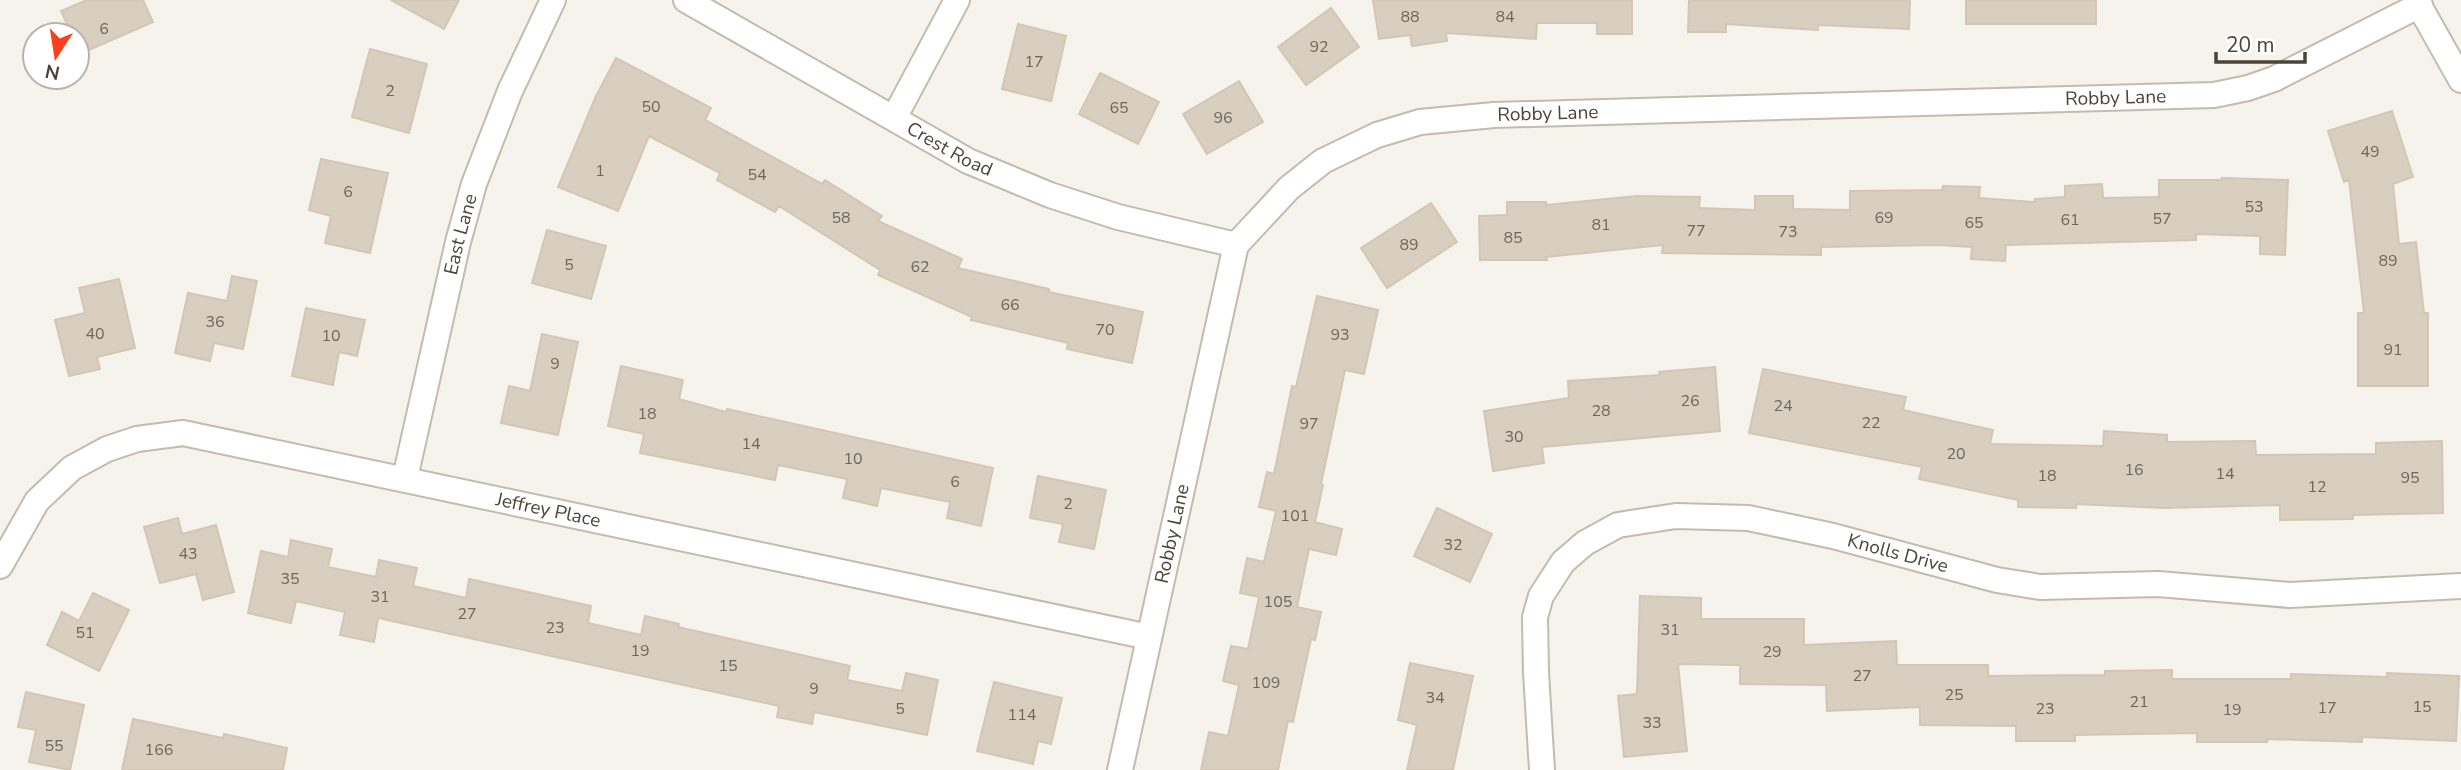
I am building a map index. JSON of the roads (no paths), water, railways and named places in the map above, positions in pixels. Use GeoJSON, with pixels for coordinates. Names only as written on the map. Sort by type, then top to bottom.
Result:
{"type":"FeatureCollection","features":[{"type":"Feature","properties":{"kind":"street","name":"East Lane"},"geometry":{"type":"LineString","coordinates":[[405,478],[458,242],[474,184],[510,91],[553,0]]}},
{"type":"Feature","properties":{"kind":"street","name":"Crest Road"},"geometry":{"type":"LineString","coordinates":[[687,0],[968,161],[1050,195],[1118,217],[1236,245]]}},
{"type":"Feature","properties":{"kind":"street"},"geometry":{"type":"LineString","coordinates":[[894,118],[957,0]]}},
{"type":"Feature","properties":{"kind":"street"},"geometry":{"type":"LineString","coordinates":[[2418,3],[2461,80]]}},
{"type":"Feature","properties":{"kind":"street","name":"Robby Lane"},"geometry":{"type":"LineString","coordinates":[[1120,770],[1236,245],[1289,188],[1322,160],[1377,135],[1420,122],[1508,115],[2214,95],[2248,89],[2274,79],[2418,3]]}},
{"type":"Feature","properties":{"kind":"street","name":"Jeffrey Place"},"geometry":{"type":"LineString","coordinates":[[0,566],[37,501],[72,468],[107,449],[137,439],[183,433],[1149,637]]}},
{"type":"Feature","properties":{"kind":"street","name":"Knolls Drive"},"geometry":{"type":"LineString","coordinates":[[1542,770],[1535,651],[1535,617],[1541,596],[1563,562],[1585,543],[1618,525],[1676,516],[1748,518],[1833,537],[1997,580],[2040,587],[2158,584],[2290,595],[2461,586]]}}]}
